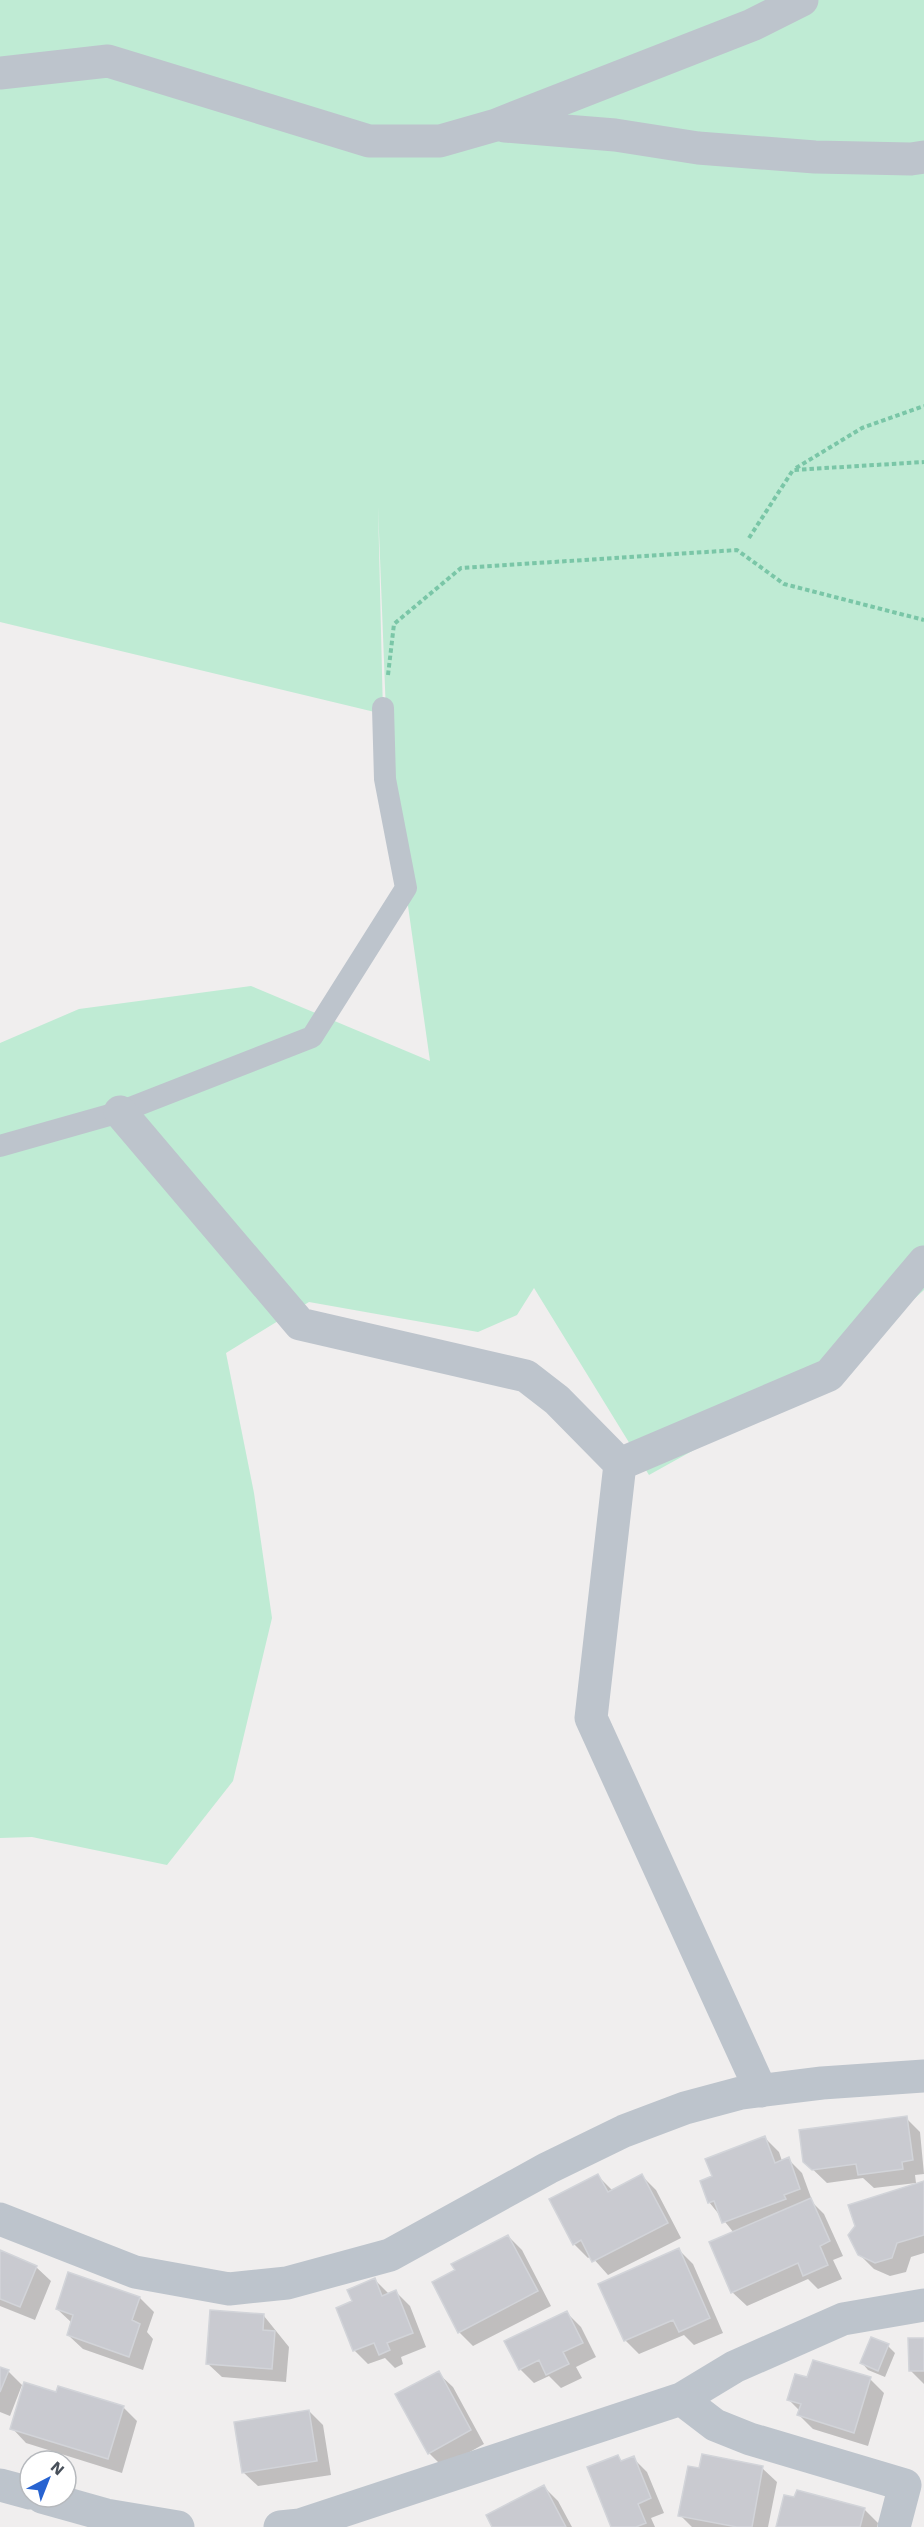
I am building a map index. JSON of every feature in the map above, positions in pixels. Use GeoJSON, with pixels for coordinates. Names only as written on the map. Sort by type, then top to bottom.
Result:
{"type":"FeatureCollection","features":[{"type":"Feature","properties":{"kind":"street"},"geometry":{"type":"LineString","coordinates":[[0,73],[108,61],[369,141],[440,141],[496,125],[752,25],[802,0]]}},
{"type":"Feature","properties":{"kind":"street"},"geometry":{"type":"LineString","coordinates":[[496,125],[615,135],[698,148],[815,157],[911,159],[924,157]]}},
{"type":"Feature","properties":{"kind":"street"},"geometry":{"type":"LineString","coordinates":[[120,1112],[300,1324],[526,1376],[557,1400],[620,1464]]}},
{"type":"Feature","properties":{"kind":"street"},"geometry":{"type":"LineString","coordinates":[[620,1464],[829,1375],[924,1262]]}},
{"type":"Feature","properties":{"kind":"street"},"geometry":{"type":"LineString","coordinates":[[620,1464],[591,1718],[761,2091]]}},
{"type":"Feature","properties":{"kind":"street"},"geometry":{"type":"LineString","coordinates":[[0,2219],[135,2272],[229,2289],[287,2283],[390,2255],[548,2168],[624,2132],[685,2108],[741,2093],[822,2083],[924,2076]]}},
{"type":"Feature","properties":{"kind":"street"},"geometry":{"type":"LineString","coordinates":[[280,2527],[311,2522],[681,2399],[734,2367],[843,2319],[924,2305]]}},
{"type":"Feature","properties":{"kind":"street"},"geometry":{"type":"LineString","coordinates":[[681,2399],[715,2425],[750,2439],[905,2485],[894,2527]]}},
{"type":"Feature","properties":{"kind":"street"},"geometry":{"type":"LineString","coordinates":[[0,2485],[18,2490]]}},
{"type":"Feature","properties":{"kind":"street"},"geometry":{"type":"LineString","coordinates":[[78,2508],[106,2516],[178,2527]]}},
{"type":"Feature","properties":{"kind":"lane"},"geometry":{"type":"LineString","coordinates":[[0,1146],[120,1112],[312,1036],[406,888],[385,779],[383,711]]}},
{"type":"Feature","properties":{"kind":"path"},"geometry":{"type":"LineString","coordinates":[[749,538],[793,470],[862,428],[924,406]]}},
{"type":"Feature","properties":{"kind":"path"},"geometry":{"type":"LineString","coordinates":[[793,470],[924,462]]}},
{"type":"Feature","properties":{"kind":"path"},"geometry":{"type":"LineString","coordinates":[[383,711],[394,624],[461,568],[737,550],[784,584],[924,620]]}},
{"type":"Feature","properties":{"kind":"green space"},"geometry":{"type":"Polygon","coordinates":[[[0,0],[924,0],[924,1290],[829,1375],[649,1475],[534,1288],[517,1315],[478,1332],[309,1302],[226,1353],[254,1493],[272,1618],[233,1781],[167,1865],[32,1837],[0,1838],[0,1043],[79,1009],[251,986],[430,1061],[388,765],[378,506],[383,714],[0,622],[0,0]]]}},
{"type":"Feature","properties":{"kind":"building"},"geometry":{"type":"Polygon","coordinates":[[[907,2116],[913,2160],[902,2162],[903,2169],[858,2175],[856,2164],[812,2170],[803,2162],[799,2130],[907,2116]]]}},
{"type":"Feature","properties":{"kind":"building"},"geometry":{"type":"Polygon","coordinates":[[[765,2136],[775,2163],[789,2157],[800,2189],[784,2195],[786,2199],[722,2223],[714,2201],[708,2203],[700,2181],[712,2176],[705,2159],[765,2136]]]}},
{"type":"Feature","properties":{"kind":"building"},"geometry":{"type":"Polygon","coordinates":[[[598,2174],[608,2192],[642,2174],[668,2223],[592,2262],[581,2240],[573,2245],[549,2199],[598,2174]]]}},
{"type":"Feature","properties":{"kind":"building"},"geometry":{"type":"Polygon","coordinates":[[[924,2181],[924,2235],[897,2243],[892,2258],[875,2263],[858,2255],[848,2235],[855,2226],[848,2205],[924,2181]]]}},
{"type":"Feature","properties":{"kind":"building"},"geometry":{"type":"Polygon","coordinates":[[[811,2198],[830,2241],[820,2246],[828,2265],[803,2276],[798,2263],[731,2293],[709,2242],[811,2198]]]}},
{"type":"Feature","properties":{"kind":"building"},"geometry":{"type":"Polygon","coordinates":[[[508,2235],[538,2291],[458,2333],[432,2282],[455,2270],[451,2264],[508,2235]]]}},
{"type":"Feature","properties":{"kind":"building"},"geometry":{"type":"Polygon","coordinates":[[[679,2248],[710,2318],[679,2332],[673,2320],[624,2341],[598,2284],[679,2248]]]}},
{"type":"Feature","properties":{"kind":"building"},"geometry":{"type":"Polygon","coordinates":[[[0,2250],[37,2266],[20,2307],[0,2299],[0,2250]]]}},
{"type":"Feature","properties":{"kind":"building"},"geometry":{"type":"Polygon","coordinates":[[[68,2272],[140,2297],[132,2320],[140,2324],[129,2357],[67,2335],[73,2315],[56,2309],[68,2272]]]}},
{"type":"Feature","properties":{"kind":"building"},"geometry":{"type":"Polygon","coordinates":[[[375,2278],[382,2296],[396,2290],[413,2333],[387,2343],[390,2350],[379,2355],[374,2343],[353,2351],[336,2308],[352,2301],[347,2290],[375,2278]]]}},
{"type":"Feature","properties":{"kind":"building"},"geometry":{"type":"Polygon","coordinates":[[[210,2310],[264,2314],[263,2330],[275,2331],[272,2369],[206,2364],[210,2310]]]}},
{"type":"Feature","properties":{"kind":"building"},"geometry":{"type":"Polygon","coordinates":[[[567,2311],[583,2343],[563,2352],[569,2364],[546,2375],[539,2360],[519,2370],[504,2341],[567,2311]]]}},
{"type":"Feature","properties":{"kind":"building"},"geometry":{"type":"Polygon","coordinates":[[[871,2337],[889,2344],[878,2371],[860,2363],[871,2337]]]}},
{"type":"Feature","properties":{"kind":"building"},"geometry":{"type":"Polygon","coordinates":[[[908,2338],[924,2338],[924,2371],[909,2371],[908,2338]]]}},
{"type":"Feature","properties":{"kind":"building"},"geometry":{"type":"Polygon","coordinates":[[[813,2360],[871,2377],[854,2433],[797,2415],[801,2404],[787,2400],[795,2374],[807,2377],[813,2360]]]}},
{"type":"Feature","properties":{"kind":"building"},"geometry":{"type":"Polygon","coordinates":[[[0,2367],[9,2370],[0,2392],[0,2367]]]}},
{"type":"Feature","properties":{"kind":"building"},"geometry":{"type":"Polygon","coordinates":[[[439,2371],[471,2430],[428,2454],[395,2394],[439,2371]]]}},
{"type":"Feature","properties":{"kind":"building"},"geometry":{"type":"Polygon","coordinates":[[[24,2382],[56,2392],[58,2386],[124,2406],[108,2459],[10,2429],[24,2382]]]}},
{"type":"Feature","properties":{"kind":"building"},"geometry":{"type":"Polygon","coordinates":[[[309,2410],[317,2461],[242,2473],[234,2422],[309,2410]]]}},
{"type":"Feature","properties":{"kind":"building"},"geometry":{"type":"Polygon","coordinates":[[[702,2454],[763,2466],[752,2527],[737,2527],[678,2516],[688,2466],[699,2468],[702,2454]]]}},
{"type":"Feature","properties":{"kind":"building"},"geometry":{"type":"Polygon","coordinates":[[[618,2455],[621,2461],[634,2456],[651,2498],[638,2504],[646,2523],[636,2527],[611,2527],[587,2467],[618,2455]]]}},
{"type":"Feature","properties":{"kind":"building"},"geometry":{"type":"Polygon","coordinates":[[[544,2485],[566,2527],[492,2527],[486,2515],[544,2485]]]}},
{"type":"Feature","properties":{"kind":"building"},"geometry":{"type":"Polygon","coordinates":[[[797,2490],[865,2508],[860,2527],[776,2527],[784,2495],[794,2497],[797,2490]]]}}]}
